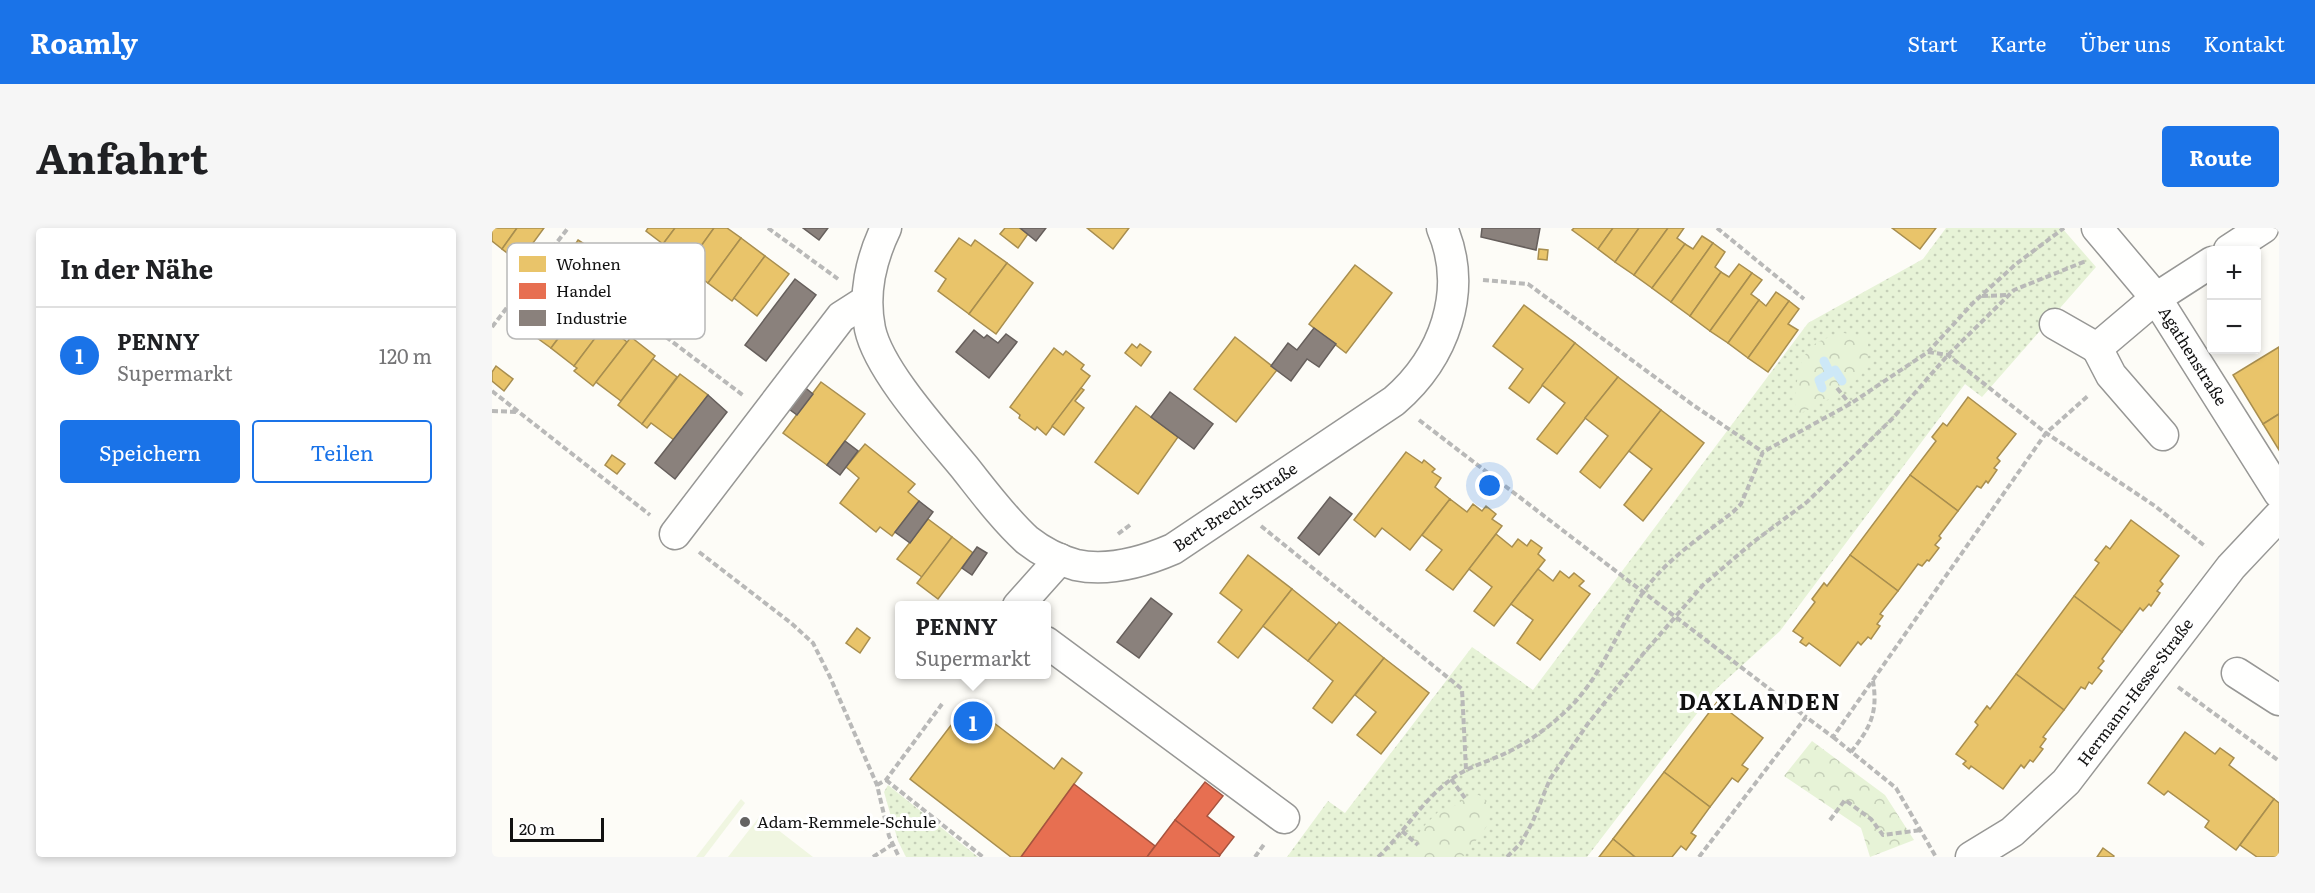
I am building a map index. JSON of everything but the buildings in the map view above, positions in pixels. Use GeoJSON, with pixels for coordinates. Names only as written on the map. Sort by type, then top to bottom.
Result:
{"type":"FeatureCollection","features":[{"type":"Feature","properties":{"kind":"street","name":"Bert-Brecht-Straße"},"geometry":{"type":"LineString","coordinates":[[886,228],[870,272],[866,301],[870,332],[883,361],[925,420],[1008,520],[1028,540],[1044,552],[1060,559],[1076,565],[1095,566],[1113,566],[1143,561],[1173,549],[1394,401],[1410,387],[1431,360],[1444,333],[1453,277],[1449,244],[1442,228]]}},
{"type":"Feature","properties":{"kind":"street"},"geometry":{"type":"LineString","coordinates":[[2235,246],[2263,228]]}},
{"type":"Feature","properties":{"kind":"street","name":"Agathenstraße"},"geometry":{"type":"LineString","coordinates":[[2104,236],[2156,298],[2279,493]]}},
{"type":"Feature","properties":{"kind":"street"},"geometry":{"type":"LineString","coordinates":[[2097,348],[2156,298],[2207,265]]}},
{"type":"Feature","properties":{"kind":"street"},"geometry":{"type":"LineString","coordinates":[[675,534],[841,317],[866,301]]}},
{"type":"Feature","properties":{"kind":"street"},"geometry":{"type":"LineString","coordinates":[[2055,324],[2097,348],[2111,375],[2163,435]]}},
{"type":"Feature","properties":{"kind":"street","name":"Hermann-Hesse-Straße"},"geometry":{"type":"LineString","coordinates":[[1976,856],[2012,832],[2066,782],[2231,567],[2279,516]]}},
{"type":"Feature","properties":{"kind":"street"},"geometry":{"type":"LineString","coordinates":[[1022,601],[1060,559]]}},
{"type":"Feature","properties":{"kind":"street"},"geometry":{"type":"LineString","coordinates":[[1051,645],[1284,818]]}},
{"type":"Feature","properties":{"kind":"street"},"geometry":{"type":"LineString","coordinates":[[2237,673],[2279,700]]}},
{"type":"Feature","properties":{"kind":"path"},"geometry":{"type":"LineString","coordinates":[[556,243],[568,228]]}},
{"type":"Feature","properties":{"kind":"path"},"geometry":{"type":"LineString","coordinates":[[768,228],[866,301]]}},
{"type":"Feature","properties":{"kind":"path"},"geometry":{"type":"LineString","coordinates":[[1718,228],[1804,299]]}},
{"type":"Feature","properties":{"kind":"path"},"geometry":{"type":"LineString","coordinates":[[1378,857],[1428,799],[1451,779],[1516,748],[1546,728],[1574,704],[1592,682],[1643,591],[1674,558],[1741,504],[1763,452],[1851,404],[1928,352],[1981,296],[2016,264],[2064,228]]}},
{"type":"Feature","properties":{"kind":"path"},"geometry":{"type":"LineString","coordinates":[[1507,857],[1521,843],[1550,779],[1587,725],[1643,654],[1703,585],[1752,543],[1807,502],[1892,419],[1948,355],[2014,290],[2088,260],[2104,236]]}},
{"type":"Feature","properties":{"kind":"path"},"geometry":{"type":"LineString","coordinates":[[1453,277],[1528,284],[1693,405],[1763,452]]}},
{"type":"Feature","properties":{"kind":"path"},"geometry":{"type":"LineString","coordinates":[[1981,296],[2009,295]]}},
{"type":"Feature","properties":{"kind":"path"},"geometry":{"type":"LineString","coordinates":[[492,327],[507,305]]}},
{"type":"Feature","properties":{"kind":"path"},"geometry":{"type":"LineString","coordinates":[[669,339],[767,413]]}},
{"type":"Feature","properties":{"kind":"path"},"geometry":{"type":"LineString","coordinates":[[1928,352],[1948,355],[2046,433],[2155,506],[2231,567]]}},
{"type":"Feature","properties":{"kind":"path"},"geometry":{"type":"LineString","coordinates":[[1833,737],[2046,433],[2111,375]]}},
{"type":"Feature","properties":{"kind":"path"},"geometry":{"type":"LineString","coordinates":[[1837,388],[1851,404]]}},
{"type":"Feature","properties":{"kind":"path"},"geometry":{"type":"LineString","coordinates":[[492,391],[791,623],[813,643],[877,785],[893,844],[899,857]]}},
{"type":"Feature","properties":{"kind":"path"},"geometry":{"type":"LineString","coordinates":[[1394,401],[1833,737],[1896,788],[1936,857]]}},
{"type":"Feature","properties":{"kind":"path"},"geometry":{"type":"LineString","coordinates":[[492,411],[519,412]]}},
{"type":"Feature","properties":{"kind":"path"},"geometry":{"type":"LineString","coordinates":[[1237,506],[1462,689],[1466,770]]}},
{"type":"Feature","properties":{"kind":"path"},"geometry":{"type":"LineString","coordinates":[[2152,668],[2279,761]]}},
{"type":"Feature","properties":{"kind":"path"},"geometry":{"type":"LineString","coordinates":[[1851,752],[1865,734],[1876,703],[1873,680]]}},
{"type":"Feature","properties":{"kind":"path"},"geometry":{"type":"LineString","coordinates":[[877,785],[886,780],[942,704]]}},
{"type":"Feature","properties":{"kind":"path"},"geometry":{"type":"LineString","coordinates":[[1699,857],[1806,717]]}},
{"type":"Feature","properties":{"kind":"path"},"geometry":{"type":"LineString","coordinates":[[1451,779],[1465,798]]}},
{"type":"Feature","properties":{"kind":"path"},"geometry":{"type":"LineString","coordinates":[[886,780],[982,857]]}},
{"type":"Feature","properties":{"kind":"path"},"geometry":{"type":"LineString","coordinates":[[1830,819],[1845,800],[1871,819],[1883,835],[1920,830]]}},
{"type":"Feature","properties":{"kind":"path"},"geometry":{"type":"LineString","coordinates":[[1402,831],[1418,845]]}},
{"type":"Feature","properties":{"kind":"path"},"geometry":{"type":"LineString","coordinates":[[873,857],[893,844]]}},
{"type":"Feature","properties":{"kind":"green space"},"geometry":{"type":"Polygon","coordinates":[[[1946,228],[2062,228],[2096,267],[1982,397],[1965,384],[1780,631],[1715,690],[1587,857],[1287,857],[1328,801],[1345,813],[1472,647],[1533,690],[1808,323],[1923,259],[1946,228]]]}},
{"type":"Feature","properties":{"kind":"green space"},"geometry":{"type":"Polygon","coordinates":[[[1844,333],[1868,338],[1868,358],[1864,371],[1855,381],[1830,398],[1795,415],[1798,373],[1806,354],[1820,341],[1844,333]]]}},
{"type":"Feature","properties":{"kind":"green space"},"geometry":{"type":"Polygon","coordinates":[[[1812,741],[1885,795],[1914,840],[1870,857],[1861,828],[1784,776],[1812,741]]]}},
{"type":"Feature","properties":{"kind":"green space"},"geometry":{"type":"Polygon","coordinates":[[[888,785],[978,857],[906,857],[898,841],[884,792],[888,785]]]}},
{"type":"Feature","properties":{"kind":"green space"},"geometry":{"type":"Polygon","coordinates":[[[1479,795],[1490,805],[1487,826],[1465,855],[1462,857],[1410,857],[1407,850],[1425,825],[1439,811],[1457,805],[1465,798],[1479,795]]]}},
{"type":"Feature","properties":{"kind":"green space"},"geometry":{"type":"Polygon","coordinates":[[[741,799],[745,803],[704,857],[696,857],[741,799]]]}},
{"type":"Feature","properties":{"kind":"green space"},"geometry":{"type":"Polygon","coordinates":[[[760,816],[813,857],[728,857],[760,816]]]}},
{"type":"Feature","properties":{"kind":"waterway"},"geometry":{"type":"LineString","coordinates":[[1824,361],[1830,373],[1835,370],[1842,381]]}},
{"type":"Feature","properties":{"kind":"waterway"},"geometry":{"type":"LineString","coordinates":[[1822,388],[1819,380],[1830,373]]}},
{"type":"Feature","properties":{"kind":"place","name":"PENNY"},"geometry":{"type":"Point","coordinates":[973,721]}},
{"type":"Feature","properties":{"kind":"place","name":"Adam-Remmele-Schule"},"geometry":{"type":"Point","coordinates":[745,822]}},
{"type":"Feature","properties":{"kind":"district","name":"DAXLANDEN"},"geometry":{"type":"Point","coordinates":[1760,702]}}]}
